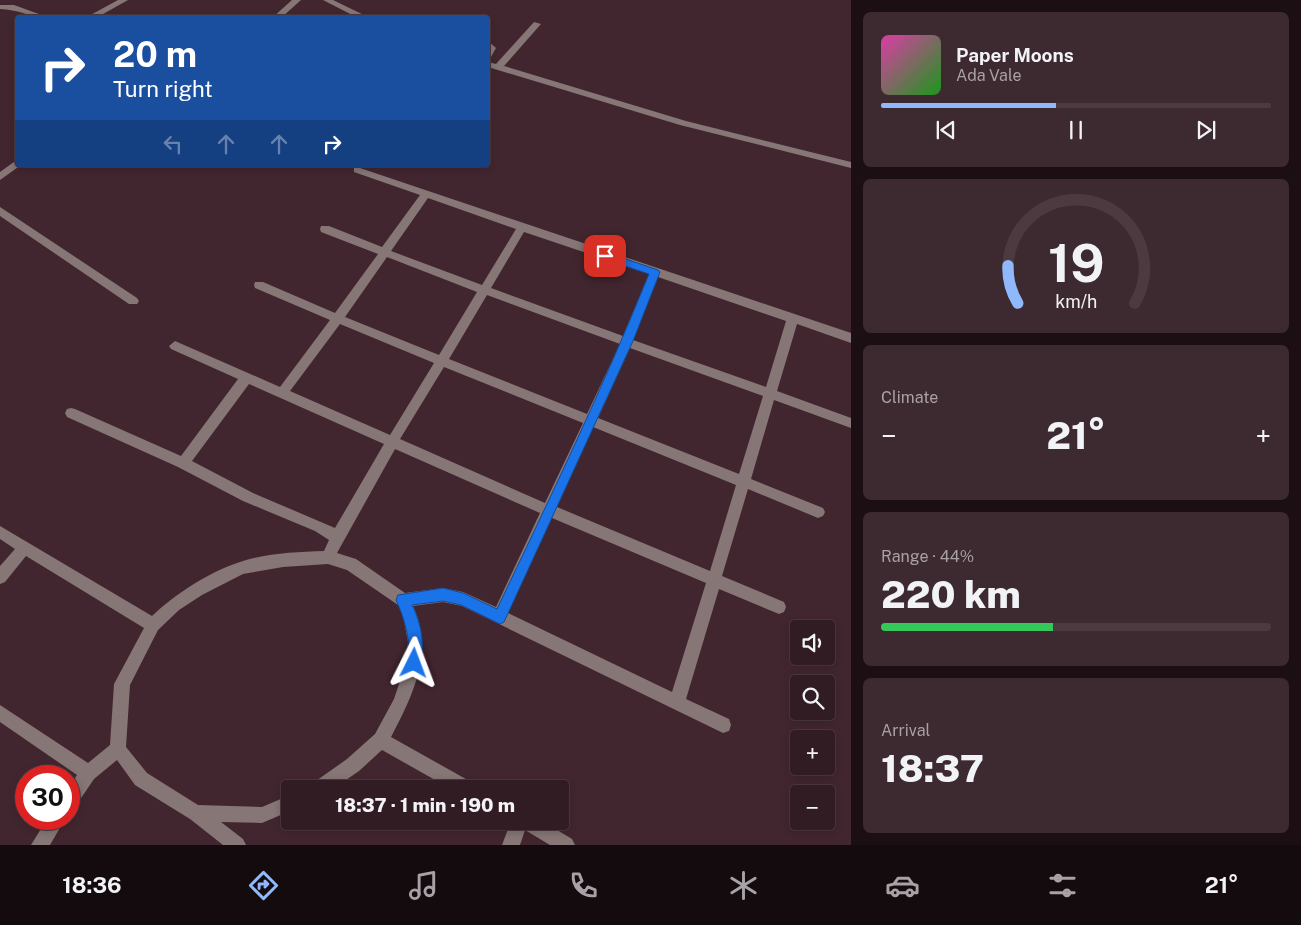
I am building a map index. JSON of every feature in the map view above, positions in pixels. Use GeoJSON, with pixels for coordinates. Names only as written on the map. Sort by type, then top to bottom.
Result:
{"type":"FeatureCollection","features":[{"type":"Feature","properties":{"kind":"street"},"geometry":{"type":"LineString","coordinates":[[95,15],[124,0]]}},
{"type":"Feature","properties":{"kind":"street"},"geometry":{"type":"LineString","coordinates":[[280,15],[297,0]]}},
{"type":"Feature","properties":{"kind":"street"},"geometry":{"type":"LineString","coordinates":[[327,0],[360,15]]}},
{"type":"Feature","properties":{"kind":"street"},"geometry":{"type":"LineString","coordinates":[[0,7],[11,7],[36,15]]}},
{"type":"Feature","properties":{"kind":"street"},"geometry":{"type":"LineString","coordinates":[[490,64],[537,24]]}},
{"type":"Feature","properties":{"kind":"street"},"geometry":{"type":"LineString","coordinates":[[490,46],[492,48],[490,64]]}},
{"type":"Feature","properties":{"kind":"street"},"geometry":{"type":"LineString","coordinates":[[490,64],[683,123],[851,165]]}},
{"type":"Feature","properties":{"kind":"street"},"geometry":{"type":"LineString","coordinates":[[0,177],[15,164]]}},
{"type":"Feature","properties":{"kind":"street"},"geometry":{"type":"LineString","coordinates":[[358,170],[522,228],[851,338]]}},
{"type":"Feature","properties":{"kind":"street"},"geometry":{"type":"LineString","coordinates":[[281,394],[426,194]]}},
{"type":"Feature","properties":{"kind":"street"},"geometry":{"type":"LineString","coordinates":[[0,211],[133,301]]}},
{"type":"Feature","properties":{"kind":"street"},"geometry":{"type":"LineString","coordinates":[[328,557],[336,537],[392,442],[440,361],[485,292],[522,228]]}},
{"type":"Feature","properties":{"kind":"street"},"geometry":{"type":"LineString","coordinates":[[325,229],[485,292],[627,341],[851,423]]}},
{"type":"Feature","properties":{"kind":"street"},"geometry":{"type":"LineString","coordinates":[[500,617],[627,341],[655,272]]}},
{"type":"Feature","properties":{"kind":"street"},"geometry":{"type":"LineString","coordinates":[[259,285],[440,361],[591,419],[818,512]]}},
{"type":"Feature","properties":{"kind":"street"},"geometry":{"type":"LineString","coordinates":[[677,703],[793,318]]}},
{"type":"Feature","properties":{"kind":"street"},"geometry":{"type":"LineString","coordinates":[[175,346],[550,511],[778,607]]}},
{"type":"Feature","properties":{"kind":"street"},"geometry":{"type":"LineString","coordinates":[[183,463],[246,378]]}},
{"type":"Feature","properties":{"kind":"street"},"geometry":{"type":"LineString","coordinates":[[71,413],[183,463],[248,497],[320,528],[336,537]]}},
{"type":"Feature","properties":{"kind":"street"},"geometry":{"type":"LineString","coordinates":[[0,532],[153,625]]}},
{"type":"Feature","properties":{"kind":"street"},"geometry":{"type":"LineString","coordinates":[[0,577],[25,547]]}},
{"type":"Feature","properties":{"kind":"street"},"geometry":{"type":"LineString","coordinates":[[237,845],[196,813],[141,780],[118,749],[122,684],[153,625],[174,605],[197,590],[242,568],[283,560],[328,557],[352,564],[403,600],[410,615],[416,642],[414,663],[401,702],[381,740],[353,765],[332,780]]}},
{"type":"Feature","properties":{"kind":"street"},"geometry":{"type":"LineString","coordinates":[[403,600],[443,594],[463,599],[723,725]]}},
{"type":"Feature","properties":{"kind":"street"},"geometry":{"type":"LineString","coordinates":[[0,713],[88,773]]}},
{"type":"Feature","properties":{"kind":"street"},"geometry":{"type":"LineString","coordinates":[[381,740],[451,780]]}},
{"type":"Feature","properties":{"kind":"street"},"geometry":{"type":"LineString","coordinates":[[80,785],[88,773],[118,749]]}},
{"type":"Feature","properties":{"kind":"street"},"geometry":{"type":"LineString","coordinates":[[196,813],[262,814],[281,807]]}},
{"type":"Feature","properties":{"kind":"street"},"geometry":{"type":"LineString","coordinates":[[40,845],[50,830]]}},
{"type":"Feature","properties":{"kind":"street"},"geometry":{"type":"LineString","coordinates":[[511,845],[517,830]]}},
{"type":"Feature","properties":{"kind":"street"},"geometry":{"type":"LineString","coordinates":[[540,830],[566,845]]}},
{"type":"Feature","properties":{"kind":"route"},"geometry":{"type":"LineString","coordinates":[[414,663],[416,642],[410,615],[403,600],[443,594],[463,599],[500,617],[550,511],[627,341],[655,272],[605,256]]}}]}
